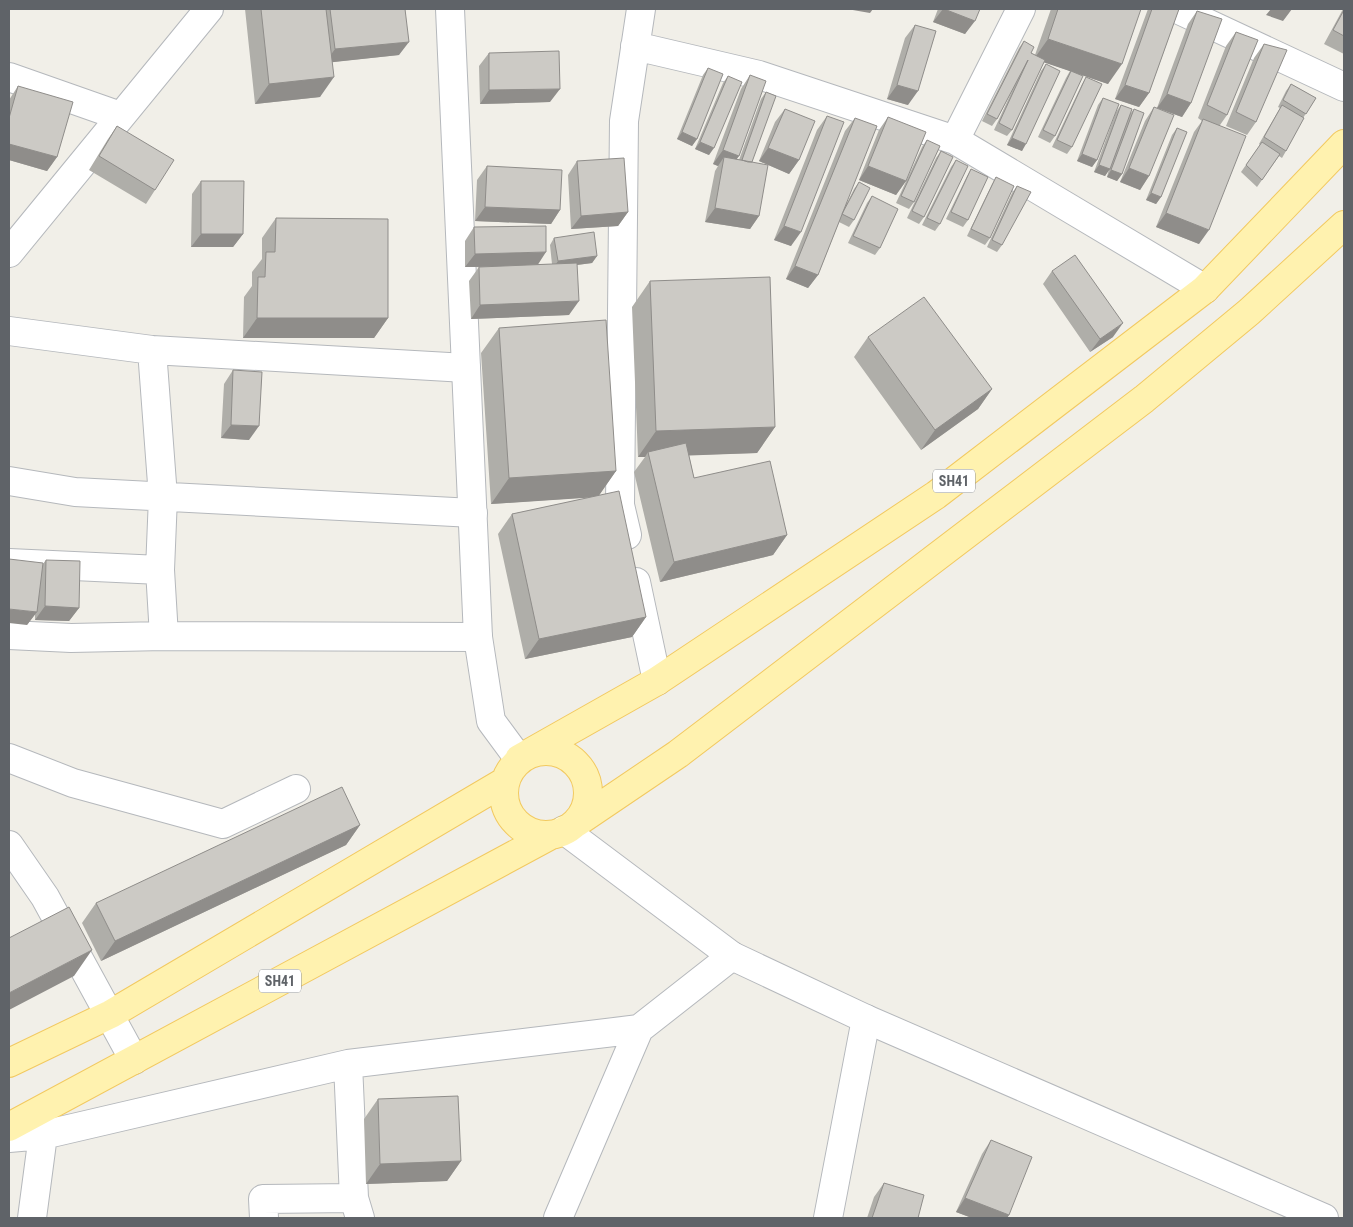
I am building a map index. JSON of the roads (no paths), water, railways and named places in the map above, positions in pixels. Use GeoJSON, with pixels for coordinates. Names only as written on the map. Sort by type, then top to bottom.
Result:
{"type":"FeatureCollection","features":[{"type":"Feature","properties":{"kind":"main road","name":"SH41"},"geometry":{"type":"LineString","coordinates":[[9,1063],[111,1014],[504,782],[510,769],[519,759],[657,681],[936,495],[1205,289],[1344,144]]}},
{"type":"Feature","properties":{"kind":"main road","name":"SH41"},"geometry":{"type":"LineString","coordinates":[[9,1127],[564,830],[678,754],[1144,399],[1249,312],[1344,225]]}},
{"type":"Feature","properties":{"kind":"main road"},"geometry":{"type":"LineString","coordinates":[[504,782],[504,803],[513,821],[530,832],[564,830],[584,811],[588,798],[588,783],[577,765],[560,753],[546,750],[532,752],[519,759]]}},
{"type":"Feature","properties":{"kind":"street"},"geometry":{"type":"LineString","coordinates":[[9,252],[209,9]]}},
{"type":"Feature","properties":{"kind":"street"},"geometry":{"type":"LineString","coordinates":[[450,9],[478,637],[491,721],[519,759]]}},
{"type":"Feature","properties":{"kind":"street"},"geometry":{"type":"LineString","coordinates":[[641,9],[624,121],[620,505],[657,681]]}},
{"type":"Feature","properties":{"kind":"street"},"geometry":{"type":"LineString","coordinates":[[954,140],[1021,9]]}},
{"type":"Feature","properties":{"kind":"street"},"geometry":{"type":"LineString","coordinates":[[1177,9],[1344,87]]}},
{"type":"Feature","properties":{"kind":"street"},"geometry":{"type":"LineString","coordinates":[[635,46],[759,75],[954,140],[1205,289]]}},
{"type":"Feature","properties":{"kind":"street"},"geometry":{"type":"LineString","coordinates":[[9,76],[120,116]]}},
{"type":"Feature","properties":{"kind":"street"},"geometry":{"type":"LineString","coordinates":[[9,331],[152,350],[466,368]]}},
{"type":"Feature","properties":{"kind":"street"},"geometry":{"type":"LineString","coordinates":[[152,350],[163,497],[160,570],[164,636]]}},
{"type":"Feature","properties":{"kind":"street"},"geometry":{"type":"LineString","coordinates":[[9,481],[75,492],[473,513]]}},
{"type":"Feature","properties":{"kind":"street"},"geometry":{"type":"LineString","coordinates":[[9,563],[160,570]]}},
{"type":"Feature","properties":{"kind":"street"},"geometry":{"type":"LineString","coordinates":[[9,635],[71,638],[164,636],[478,637]]}},
{"type":"Feature","properties":{"kind":"street"},"geometry":{"type":"LineString","coordinates":[[9,758],[73,783],[223,824],[296,789]]}},
{"type":"Feature","properties":{"kind":"street"},"geometry":{"type":"LineString","coordinates":[[564,830],[732,956],[866,1019],[1324,1218]]}},
{"type":"Feature","properties":{"kind":"street"},"geometry":{"type":"LineString","coordinates":[[9,845],[45,897],[111,1014],[134,1060]]}},
{"type":"Feature","properties":{"kind":"street"},"geometry":{"type":"LineString","coordinates":[[558,1218],[639,1029],[732,956]]}},
{"type":"Feature","properties":{"kind":"street"},"geometry":{"type":"LineString","coordinates":[[828,1218],[866,1019]]}},
{"type":"Feature","properties":{"kind":"street"},"geometry":{"type":"LineString","coordinates":[[9,1138],[43,1135],[348,1064],[639,1029]]}},
{"type":"Feature","properties":{"kind":"street"},"geometry":{"type":"LineString","coordinates":[[264,1218],[264,1199],[357,1208],[348,1064]]}},
{"type":"Feature","properties":{"kind":"street"},"geometry":{"type":"LineString","coordinates":[[32,1218],[43,1135]]}}]}
